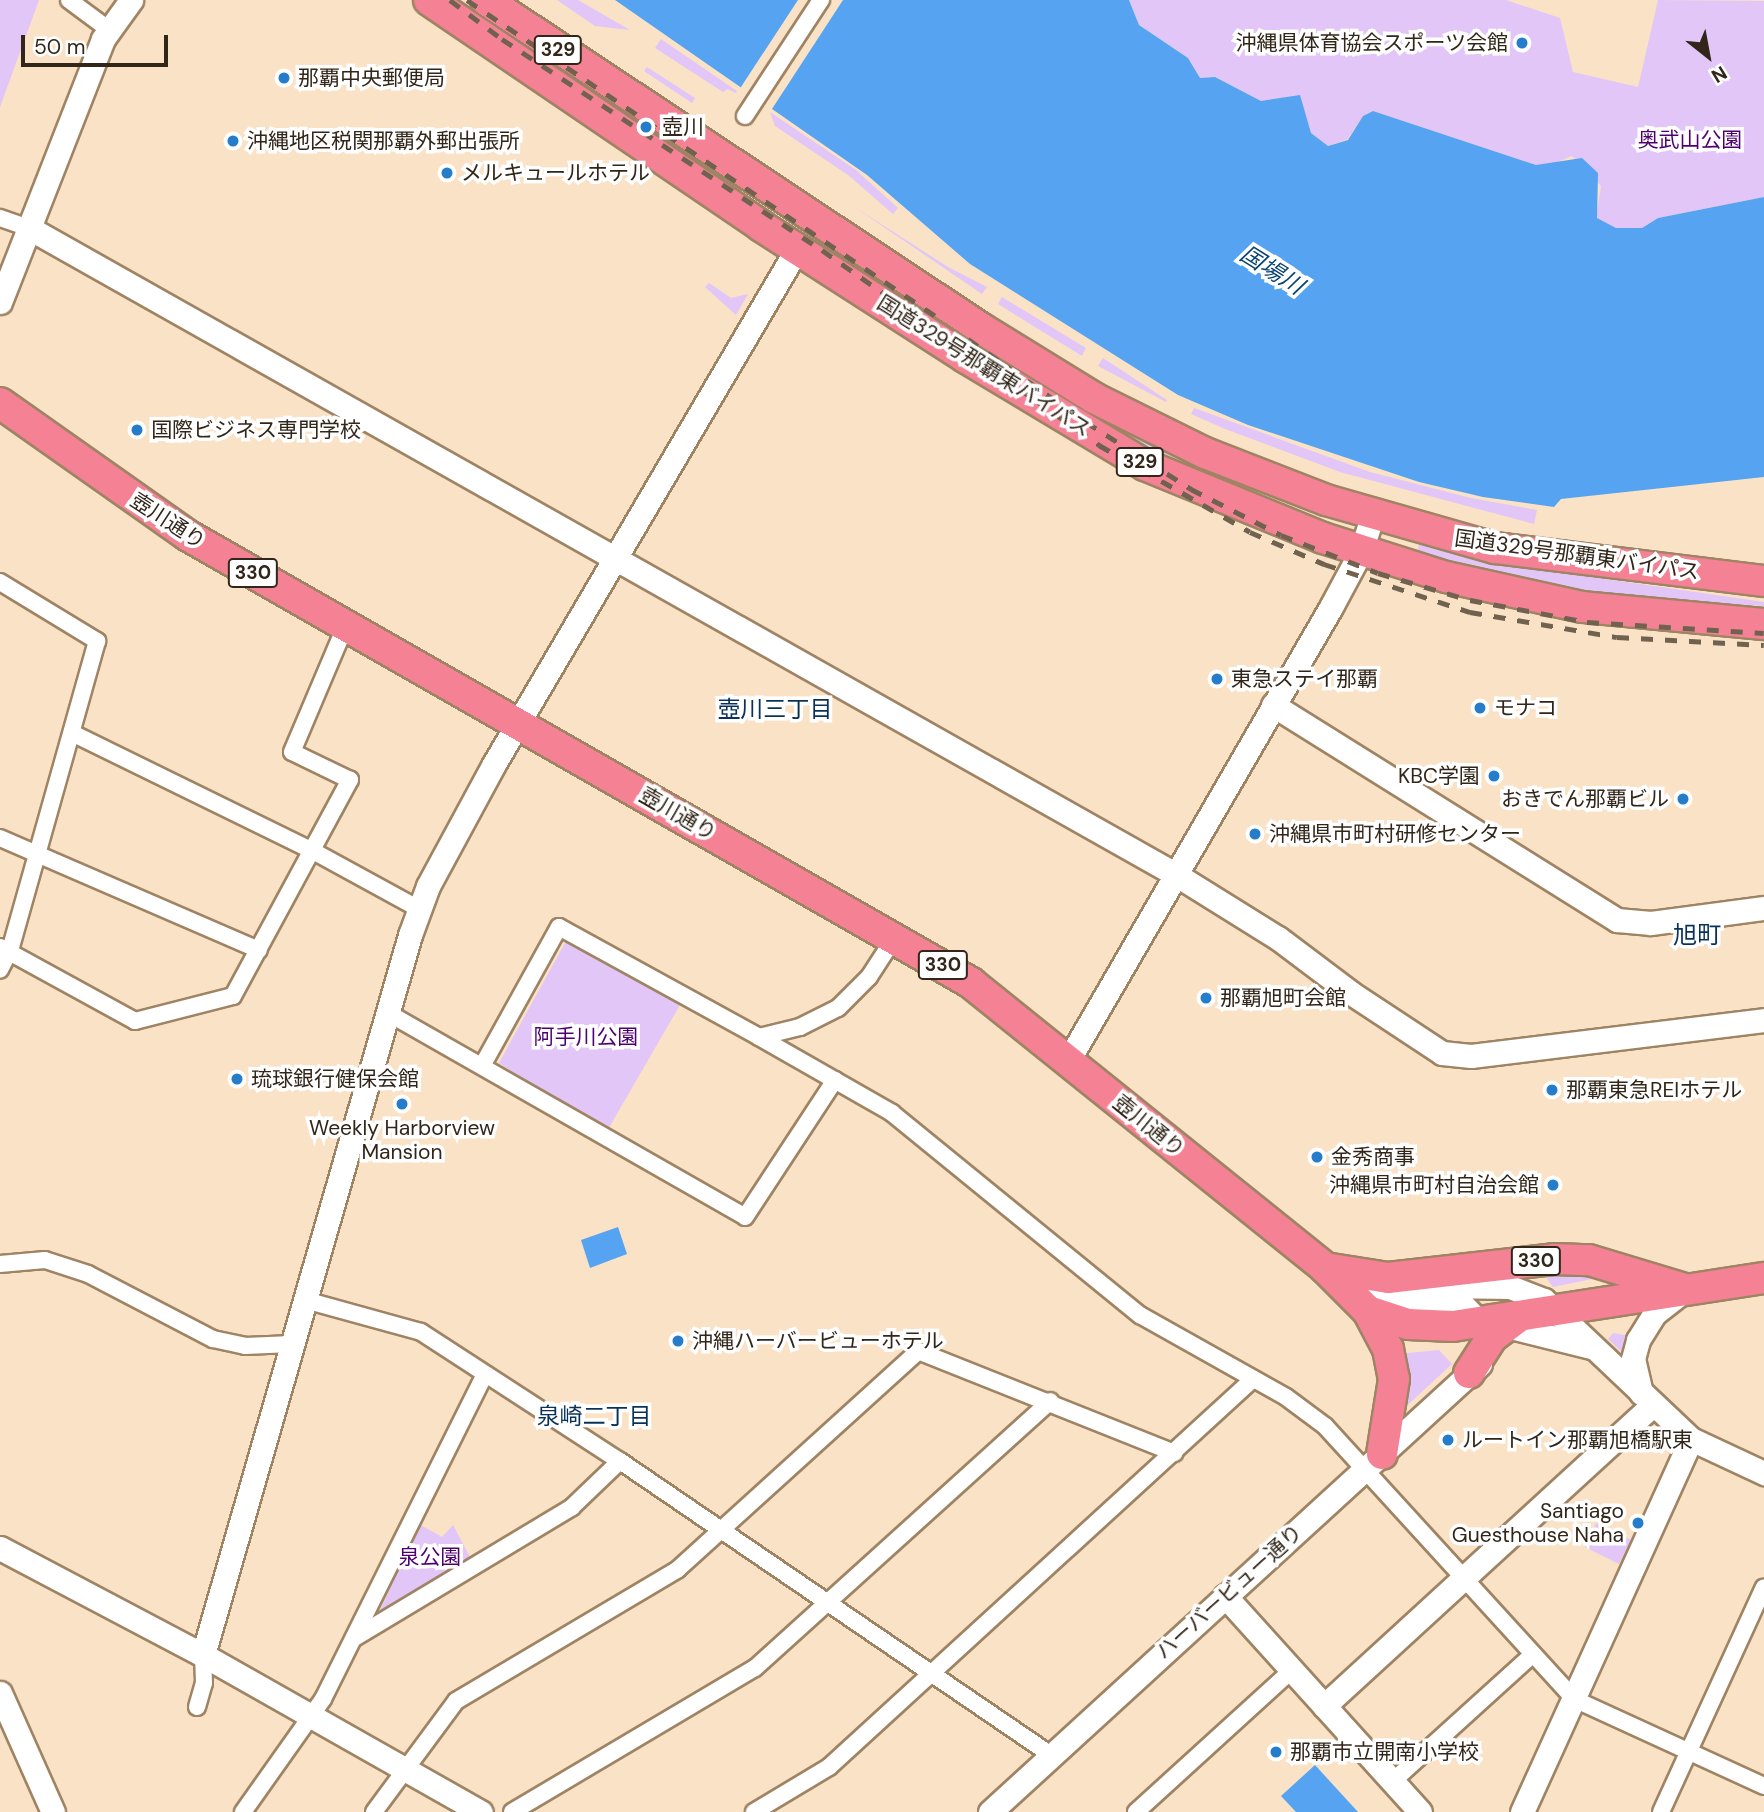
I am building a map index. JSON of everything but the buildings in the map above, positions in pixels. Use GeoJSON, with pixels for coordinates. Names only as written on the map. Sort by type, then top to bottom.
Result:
{"type":"FeatureCollection","features":[{"type":"Feature","properties":{"kind":"highway","name":"国道329号那覇東バイパス"},"geometry":{"type":"LineString","coordinates":[[429,0],[797,249],[1145,465],[1361,551],[1446,578],[1583,607],[1764,624]]}},
{"type":"Feature","properties":{"kind":"highway","name":"国道329号那覇東バイパス"},"geometry":{"type":"LineString","coordinates":[[486,0],[982,329],[1094,398],[1205,453],[1373,515],[1495,548],[1764,581]]}},
{"type":"Feature","properties":{"kind":"highway"},"geometry":{"type":"LineString","coordinates":[[797,249],[816,217]]}},
{"type":"Feature","properties":{"kind":"highway","name":"壺川通り"},"geometry":{"type":"LineString","coordinates":[[0,403],[167,523],[895,937],[971,983],[1337,1272],[1368,1311],[1408,1324],[1502,1330],[1551,1307],[1764,1278]]}},
{"type":"Feature","properties":{"kind":"highway","name":"壺川通り"},"geometry":{"type":"LineString","coordinates":[[1337,1272],[1421,1275],[1553,1259],[1602,1262],[1686,1289]]}},
{"type":"Feature","properties":{"kind":"highway"},"geometry":{"type":"LineString","coordinates":[[1551,1307],[1649,1278]]}},
{"type":"Feature","properties":{"kind":"highway"},"geometry":{"type":"LineString","coordinates":[[1368,1311],[1388,1349],[1394,1379],[1373,1462]]}},
{"type":"Feature","properties":{"kind":"highway"},"geometry":{"type":"LineString","coordinates":[[1469,1373],[1502,1330]]}},
{"type":"Feature","properties":{"kind":"street"},"geometry":{"type":"LineString","coordinates":[[69,0],[108,29]]}},
{"type":"Feature","properties":{"kind":"street"},"geometry":{"type":"LineString","coordinates":[[0,302],[108,29],[131,0]]}},
{"type":"Feature","properties":{"kind":"street"},"geometry":{"type":"LineString","coordinates":[[749,110],[821,0]]}},
{"type":"Feature","properties":{"kind":"street"},"geometry":{"type":"LineString","coordinates":[[0,218],[29,228],[1175,874],[1295,949],[1351,993],[1453,1056],[1764,1020]]}},
{"type":"Feature","properties":{"kind":"street"},"geometry":{"type":"LineString","coordinates":[[197,1707],[204,1684],[203,1655],[419,909],[450,842],[797,249]]}},
{"type":"Feature","properties":{"kind":"street"},"geometry":{"type":"LineString","coordinates":[[1069,1059],[1361,551],[1373,515]]}},
{"type":"Feature","properties":{"kind":"street"},"geometry":{"type":"LineString","coordinates":[[0,582],[97,641],[0,970]]}},
{"type":"Feature","properties":{"kind":"street"},"geometry":{"type":"LineString","coordinates":[[5,949],[135,1021],[233,996],[350,780],[292,752],[346,625]]}},
{"type":"Feature","properties":{"kind":"street"},"geometry":{"type":"LineString","coordinates":[[1273,705],[1617,920],[1651,923],[1764,908]]}},
{"type":"Feature","properties":{"kind":"street"},"geometry":{"type":"LineString","coordinates":[[72,733],[313,851],[419,909]]}},
{"type":"Feature","properties":{"kind":"street"},"geometry":{"type":"LineString","coordinates":[[0,838],[36,851],[258,950]]}},
{"type":"Feature","properties":{"kind":"street"},"geometry":{"type":"LineString","coordinates":[[482,1066],[559,927],[760,1037],[892,1113],[1140,1315],[1286,1397],[1373,1462],[1462,1578],[1531,1656],[1574,1699],[1764,1786]]}},
{"type":"Feature","properties":{"kind":"street"},"geometry":{"type":"LineString","coordinates":[[760,1037],[800,1027],[838,1009],[869,977],[895,937]]}},
{"type":"Feature","properties":{"kind":"street"},"geometry":{"type":"LineString","coordinates":[[388,1013],[745,1217],[835,1080]]}},
{"type":"Feature","properties":{"kind":"street"},"geometry":{"type":"LineString","coordinates":[[0,1265],[45,1260],[88,1274],[226,1343],[292,1344]]}},
{"type":"Feature","properties":{"kind":"street"},"geometry":{"type":"LineString","coordinates":[[1337,1272],[1370,1291],[1391,1297],[1460,1303],[1502,1330],[1591,1347]]}},
{"type":"Feature","properties":{"kind":"street"},"geometry":{"type":"LineString","coordinates":[[1421,1275],[1441,1286],[1510,1287],[1551,1307],[1691,1439],[1764,1473]]}},
{"type":"Feature","properties":{"kind":"street"},"geometry":{"type":"LineString","coordinates":[[1647,1400],[1633,1359],[1638,1340],[1654,1314],[1686,1289]]}},
{"type":"Feature","properties":{"kind":"street"},"geometry":{"type":"LineString","coordinates":[[305,1300],[421,1332],[621,1461],[929,1675],[1051,1755]]}},
{"type":"Feature","properties":{"kind":"street"},"geometry":{"type":"LineString","coordinates":[[374,1812],[456,1701],[678,1569],[918,1351],[1050,1401],[1174,1453]]}},
{"type":"Feature","properties":{"kind":"street","name":"ハーバービュー通り"},"geometry":{"type":"LineString","coordinates":[[990,1812],[1469,1373]]}},
{"type":"Feature","properties":{"kind":"street"},"geometry":{"type":"LineString","coordinates":[[243,1812],[312,1718],[356,1637],[485,1374]]}},
{"type":"Feature","properties":{"kind":"street"},"geometry":{"type":"LineString","coordinates":[[754,1812],[829,1767],[1253,1379]]}},
{"type":"Feature","properties":{"kind":"street"},"geometry":{"type":"LineString","coordinates":[[1324,1706],[1647,1400]]}},
{"type":"Feature","properties":{"kind":"street"},"geometry":{"type":"LineString","coordinates":[[512,1812],[755,1668],[1050,1401]]}},
{"type":"Feature","properties":{"kind":"street"},"geometry":{"type":"LineString","coordinates":[[1522,1812],[1691,1439]]}},
{"type":"Feature","properties":{"kind":"street"},"geometry":{"type":"LineString","coordinates":[[356,1637],[572,1507],[621,1461]]}},
{"type":"Feature","properties":{"kind":"street"},"geometry":{"type":"LineString","coordinates":[[0,1548],[203,1655],[481,1812]]}},
{"type":"Feature","properties":{"kind":"street"},"geometry":{"type":"LineString","coordinates":[[1661,1812],[1764,1587]]}},
{"type":"Feature","properties":{"kind":"street"},"geometry":{"type":"LineString","coordinates":[[1225,1596],[1420,1812]]}},
{"type":"Feature","properties":{"kind":"street"},"geometry":{"type":"LineString","coordinates":[[1393,1781],[1531,1656]]}},
{"type":"Feature","properties":{"kind":"street"},"geometry":{"type":"LineString","coordinates":[[1136,1812],[1291,1671]]}},
{"type":"Feature","properties":{"kind":"street"},"geometry":{"type":"LineString","coordinates":[[0,1693],[53,1812]]}},
{"type":"Feature","properties":{"kind":"green space"},"geometry":{"type":"Polygon","coordinates":[[[0,0],[39,0],[0,107],[0,0]]]}},
{"type":"Feature","properties":{"kind":"green space"},"geometry":{"type":"Polygon","coordinates":[[[557,0],[578,0],[630,30],[595,26],[557,0]]]}},
{"type":"Feature","properties":{"kind":"green space","name":"奥武山公園"},"geometry":{"type":"Polygon","coordinates":[[[1129,0],[1506,0],[1560,18],[1573,72],[1638,87],[1658,0],[1764,1],[1764,197],[1658,218],[1642,228],[1616,228],[1596,218],[1601,186],[1572,156],[1548,166],[1536,165],[1373,111],[1363,116],[1348,139],[1328,146],[1311,133],[1299,96],[1261,101],[1215,77],[1200,78],[1188,58],[1139,25],[1129,0]]]}},
{"type":"Feature","properties":{"kind":"green space"},"geometry":{"type":"Polygon","coordinates":[[[661,39],[737,91],[736,93],[728,89],[723,92],[655,48],[661,39]]]}},
{"type":"Feature","properties":{"kind":"green space"},"geometry":{"type":"Polygon","coordinates":[[[647,67],[695,98],[692,103],[644,71],[647,67]]]}},
{"type":"Feature","properties":{"kind":"green space"},"geometry":{"type":"Polygon","coordinates":[[[770,112],[856,170],[898,208],[893,214],[848,175],[775,126],[770,112]]]}},
{"type":"Feature","properties":{"kind":"green space"},"geometry":{"type":"Polygon","coordinates":[[[853,206],[948,267],[987,287],[982,294],[853,206]]]}},
{"type":"Feature","properties":{"kind":"green space"},"geometry":{"type":"Polygon","coordinates":[[[856,262],[1138,438],[1189,466],[1318,523],[1145,450],[1091,421],[852,269],[856,262]]]}},
{"type":"Feature","properties":{"kind":"green space"},"geometry":{"type":"Polygon","coordinates":[[[709,283],[731,298],[748,294],[736,315],[705,287],[709,283]]]}},
{"type":"Feature","properties":{"kind":"green space"},"geometry":{"type":"Polygon","coordinates":[[[1002,297],[1086,348],[1082,356],[998,304],[1002,297]]]}},
{"type":"Feature","properties":{"kind":"green space"},"geometry":{"type":"Polygon","coordinates":[[[1103,358],[1167,400],[1166,402],[1098,366],[1103,358]]]}},
{"type":"Feature","properties":{"kind":"green space"},"geometry":{"type":"Polygon","coordinates":[[[1194,408],[1370,472],[1471,498],[1537,510],[1534,524],[1340,472],[1225,429],[1191,414],[1194,408]]]}},
{"type":"Feature","properties":{"kind":"green space"},"geometry":{"type":"Polygon","coordinates":[[[1420,541],[1544,570],[1764,602],[1764,606],[1629,597],[1541,583],[1417,552],[1420,541]]]}},
{"type":"Feature","properties":{"kind":"green space","name":"阿手川公園"},"geometry":{"type":"Polygon","coordinates":[[[566,941],[680,1005],[607,1131],[499,1063],[566,941]]]}},
{"type":"Feature","properties":{"kind":"green space"},"geometry":{"type":"Polygon","coordinates":[[[1543,1273],[1596,1274],[1597,1278],[1553,1287],[1543,1273]]]}},
{"type":"Feature","properties":{"kind":"green space"},"geometry":{"type":"Polygon","coordinates":[[[1613,1333],[1630,1336],[1625,1355],[1608,1339],[1613,1333]]]}},
{"type":"Feature","properties":{"kind":"green space"},"geometry":{"type":"Polygon","coordinates":[[[1439,1350],[1452,1364],[1399,1413],[1398,1354],[1439,1350]]]}},
{"type":"Feature","properties":{"kind":"green space"},"geometry":{"type":"Polygon","coordinates":[[[1596,1523],[1631,1540],[1619,1564],[1585,1547],[1596,1523]]]}},
{"type":"Feature","properties":{"kind":"green space","name":"泉公園"},"geometry":{"type":"Polygon","coordinates":[[[419,1524],[442,1537],[453,1525],[471,1559],[378,1615],[419,1524]]]}},
{"type":"Feature","properties":{"kind":"water","name":"国場川"},"geometry":{"type":"Polygon","coordinates":[[[615,0],[1129,0],[1139,25],[1188,58],[1200,78],[1215,77],[1261,101],[1300,95],[1311,133],[1328,146],[1348,140],[1363,116],[1373,111],[1536,165],[1582,158],[1598,173],[1597,218],[1616,228],[1642,228],[1658,218],[1764,197],[1764,477],[1561,499],[1554,507],[1483,497],[1419,482],[1248,425],[1178,395],[970,264],[867,175],[615,0]]]}},
{"type":"Feature","properties":{"kind":"water"},"geometry":{"type":"Polygon","coordinates":[[[618,1227],[627,1254],[590,1268],[581,1240],[618,1227]]]}},
{"type":"Feature","properties":{"kind":"water"},"geometry":{"type":"Polygon","coordinates":[[[1315,1765],[1358,1812],[1296,1812],[1281,1796],[1315,1765]]]}},
{"type":"Feature","properties":{"kind":"pier"},"geometry":{"type":"Polygon","coordinates":[[[798,0],[843,0],[770,112],[739,90],[798,0]]]}},
{"type":"Feature","properties":{"kind":"railway"},"geometry":{"type":"LineString","coordinates":[[450,0],[502,39],[822,250],[1099,445],[1250,532],[1324,564],[1470,612],[1617,637],[1764,645]]}},
{"type":"Feature","properties":{"kind":"railway"},"geometry":{"type":"LineString","coordinates":[[467,0],[940,319]]}},
{"type":"Feature","properties":{"kind":"railway"},"geometry":{"type":"LineString","coordinates":[[968,339],[1086,422],[1191,489],[1281,535],[1378,573],[1470,600],[1587,622],[1764,633]]}},
{"type":"Feature","properties":{"kind":"place","name":"沖縄県体育協会スポーツ会館"},"geometry":{"type":"Point","coordinates":[1522,43]}},
{"type":"Feature","properties":{"kind":"place","name":"那覇中央郵便局"},"geometry":{"type":"Point","coordinates":[284,78]}},
{"type":"Feature","properties":{"kind":"place","name":"壺川"},"geometry":{"type":"Point","coordinates":[646,127]}},
{"type":"Feature","properties":{"kind":"place","name":"沖縄地区税関那覇外郵出張所"},"geometry":{"type":"Point","coordinates":[233,141]}},
{"type":"Feature","properties":{"kind":"place","name":"メルキュールホテル"},"geometry":{"type":"Point","coordinates":[447,173]}},
{"type":"Feature","properties":{"kind":"place","name":"国際ビジネス専門学校"},"geometry":{"type":"Point","coordinates":[137,430]}},
{"type":"Feature","properties":{"kind":"place","name":"東急ステイ那覇"},"geometry":{"type":"Point","coordinates":[1217,679]}},
{"type":"Feature","properties":{"kind":"place","name":"モナコ"},"geometry":{"type":"Point","coordinates":[1480,708]}},
{"type":"Feature","properties":{"kind":"place","name":"KBC学園"},"geometry":{"type":"Point","coordinates":[1494,776]}},
{"type":"Feature","properties":{"kind":"place","name":"おきでん那覇ビル"},"geometry":{"type":"Point","coordinates":[1683,799]}},
{"type":"Feature","properties":{"kind":"place","name":"沖縄県市町村研修センター"},"geometry":{"type":"Point","coordinates":[1255,834]}},
{"type":"Feature","properties":{"kind":"place","name":"那覇旭町会館"},"geometry":{"type":"Point","coordinates":[1206,998]}},
{"type":"Feature","properties":{"kind":"place","name":"琉球銀行健保会館"},"geometry":{"type":"Point","coordinates":[237,1079]}},
{"type":"Feature","properties":{"kind":"place","name":"那覇東急REIホテル"},"geometry":{"type":"Point","coordinates":[1552,1090]}},
{"type":"Feature","properties":{"kind":"place","name":"Weekly Harborview Mansion"},"geometry":{"type":"Point","coordinates":[402,1104]}},
{"type":"Feature","properties":{"kind":"place","name":"金秀商事"},"geometry":{"type":"Point","coordinates":[1317,1157]}},
{"type":"Feature","properties":{"kind":"place","name":"沖縄県市町村自治会館"},"geometry":{"type":"Point","coordinates":[1553,1185]}},
{"type":"Feature","properties":{"kind":"place","name":"沖縄ハーバービューホテル"},"geometry":{"type":"Point","coordinates":[678,1341]}},
{"type":"Feature","properties":{"kind":"place","name":"ルートイン那覇旭橋駅東"},"geometry":{"type":"Point","coordinates":[1448,1440]}},
{"type":"Feature","properties":{"kind":"place","name":"Santiago Guesthouse Naha"},"geometry":{"type":"Point","coordinates":[1638,1523]}},
{"type":"Feature","properties":{"kind":"place","name":"那覇市立開南小学校"},"geometry":{"type":"Point","coordinates":[1276,1752]}},
{"type":"Feature","properties":{"kind":"district","name":"壺川三丁目"},"geometry":{"type":"Point","coordinates":[775,709]}},
{"type":"Feature","properties":{"kind":"district","name":"旭町"},"geometry":{"type":"Point","coordinates":[1697,935]}},
{"type":"Feature","properties":{"kind":"district","name":"泉崎二丁目"},"geometry":{"type":"Point","coordinates":[594,1416]}}]}
